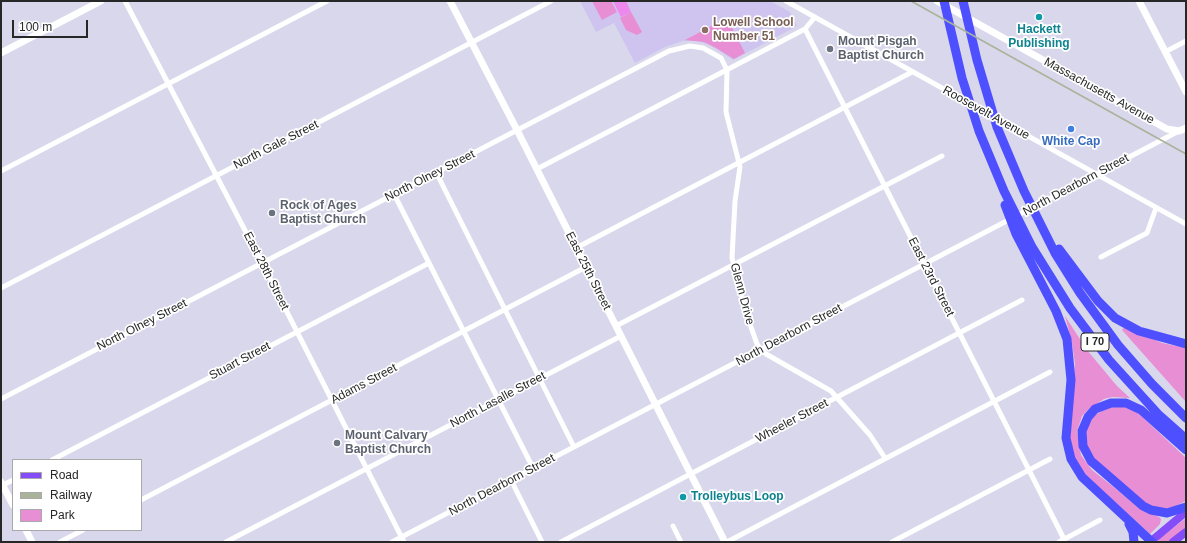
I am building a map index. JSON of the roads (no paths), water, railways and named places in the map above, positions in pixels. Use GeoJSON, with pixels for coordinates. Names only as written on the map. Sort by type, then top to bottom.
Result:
{"type":"FeatureCollection","features":[{"type":"Feature","properties":{"kind":"highway"},"geometry":{"type":"LineString","coordinates":[[944,1],[962,78],[979,131],[1006,200],[1056,311],[1067,340],[1071,372],[1066,438],[1068,453],[1074,467],[1082,477],[1151,542]]}},
{"type":"Feature","properties":{"kind":"highway","name":"I 70"},"geometry":{"type":"LineString","coordinates":[[963,1],[982,79],[1004,144],[1024,191],[1065,271],[1098,319],[1143,374],[1186,418]]}},
{"type":"Feature","properties":{"kind":"highway"},"geometry":{"type":"LineString","coordinates":[[1039,222],[1094,296],[1112,315],[1139,331],[1186,344]]}},
{"type":"Feature","properties":{"kind":"highway","name":"I 70"},"geometry":{"type":"LineString","coordinates":[[1020,232],[1092,338],[1137,392],[1186,439]]}},
{"type":"Feature","properties":{"kind":"highway"},"geometry":{"type":"LineString","coordinates":[[1186,450],[1141,410],[1120,402],[1111,403],[1095,409],[1088,417],[1082,431],[1083,446],[1091,461],[1143,506],[1151,510],[1167,513],[1186,507]]}},
{"type":"Feature","properties":{"kind":"highway"},"geometry":{"type":"LineString","coordinates":[[1122,515],[1132,528],[1134,542]]}},
{"type":"Feature","properties":{"kind":"main road"},"geometry":{"type":"LineString","coordinates":[[1151,542],[1186,512]]}},
{"type":"Feature","properties":{"kind":"main road"},"geometry":{"type":"LineString","coordinates":[[1173,542],[1186,532]]}},
{"type":"Feature","properties":{"kind":"street"},"geometry":{"type":"LineString","coordinates":[[1,53],[101,1]]}},
{"type":"Feature","properties":{"kind":"street","name":"East 28th Street"},"geometry":{"type":"LineString","coordinates":[[125,1],[217,175],[403,539]]}},
{"type":"Feature","properties":{"kind":"street"},"geometry":{"type":"LineString","coordinates":[[1,171],[327,1]]}},
{"type":"Feature","properties":{"kind":"street","name":"East 25th Street"},"geometry":{"type":"LineString","coordinates":[[450,1],[726,542]]}},
{"type":"Feature","properties":{"kind":"street","name":"North Gale Street"},"geometry":{"type":"LineString","coordinates":[[1,288],[551,1]]}},
{"type":"Feature","properties":{"kind":"street","name":"Roosevelt Avenue"},"geometry":{"type":"LineString","coordinates":[[786,1],[1186,224]]}},
{"type":"Feature","properties":{"kind":"street","name":"Massachusetts Avenue"},"geometry":{"type":"LineString","coordinates":[[937,1],[1167,129],[1183,129]]}},
{"type":"Feature","properties":{"kind":"street"},"geometry":{"type":"LineString","coordinates":[[1139,1],[1186,92]]}},
{"type":"Feature","properties":{"kind":"street"},"geometry":{"type":"LineString","coordinates":[[537,169],[805,29],[815,17]]}},
{"type":"Feature","properties":{"kind":"street","name":"East 23rd Street"},"geometry":{"type":"LineString","coordinates":[[805,29],[1064,539]]}},
{"type":"Feature","properties":{"kind":"street"},"geometry":{"type":"LineString","coordinates":[[1165,52],[1186,41]]}},
{"type":"Feature","properties":{"kind":"street","name":"North Olney Street"},"geometry":{"type":"LineString","coordinates":[[1,399],[674,48],[690,46],[703,48],[721,58],[727,70]]}},
{"type":"Feature","properties":{"kind":"street","name":"Glenn Drive"},"geometry":{"type":"LineString","coordinates":[[727,70],[726,112],[739,162],[732,251],[733,265],[746,315],[760,350]]}},
{"type":"Feature","properties":{"kind":"street"},"geometry":{"type":"LineString","coordinates":[[576,248],[912,72]]}},
{"type":"Feature","properties":{"kind":"street","name":"North Dearborn Street"},"geometry":{"type":"LineString","coordinates":[[392,542],[403,539],[533,468],[1183,129]]}},
{"type":"Feature","properties":{"kind":"street"},"geometry":{"type":"LineString","coordinates":[[616,326],[942,156]]}},
{"type":"Feature","properties":{"kind":"street"},"geometry":{"type":"LineString","coordinates":[[436,172],[574,447]]}},
{"type":"Feature","properties":{"kind":"street"},"geometry":{"type":"LineString","coordinates":[[394,194],[533,468]]}},
{"type":"Feature","properties":{"kind":"street"},"geometry":{"type":"LineString","coordinates":[[1101,257],[1147,233],[1156,208]]}},
{"type":"Feature","properties":{"kind":"street","name":"Stuart Street"},"geometry":{"type":"LineString","coordinates":[[54,459],[429,263]]}},
{"type":"Feature","properties":{"kind":"street","name":"Adams Street"},"geometry":{"type":"LineString","coordinates":[[142,499],[586,267]]}},
{"type":"Feature","properties":{"kind":"street","name":"Wheeler Street"},"geometry":{"type":"LineString","coordinates":[[561,542],[1022,300]]}},
{"type":"Feature","properties":{"kind":"street","name":"North Lasalle Street"},"geometry":{"type":"LineString","coordinates":[[226,542],[621,336]]}},
{"type":"Feature","properties":{"kind":"street"},"geometry":{"type":"LineString","coordinates":[[760,350],[822,385],[837,397],[870,435],[885,458]]}},
{"type":"Feature","properties":{"kind":"street"},"geometry":{"type":"LineString","coordinates":[[726,542],[1050,372]]}},
{"type":"Feature","properties":{"kind":"street"},"geometry":{"type":"LineString","coordinates":[[892,542],[1050,459]]}},
{"type":"Feature","properties":{"kind":"street"},"geometry":{"type":"LineString","coordinates":[[12,480],[2,484],[12,503]]}},
{"type":"Feature","properties":{"kind":"street"},"geometry":{"type":"LineString","coordinates":[[511,480],[542,542]]}},
{"type":"Feature","properties":{"kind":"street"},"geometry":{"type":"LineString","coordinates":[[1059,542],[1100,520]]}},
{"type":"Feature","properties":{"kind":"street"},"geometry":{"type":"LineString","coordinates":[[673,526],[681,542]]}},
{"type":"Feature","properties":{"kind":"street"},"geometry":{"type":"LineString","coordinates":[[26,531],[32,542]]}},
{"type":"Feature","properties":{"kind":"street"},"geometry":{"type":"LineString","coordinates":[[60,542],[82,531]]}},
{"type":"Feature","properties":{"kind":"railway"},"geometry":{"type":"LineString","coordinates":[[911,1],[1186,154]]}},
{"type":"Feature","properties":{"kind":"place","name":"Hackett Publishing"},"geometry":{"type":"Point","coordinates":[1039,17]}},
{"type":"Feature","properties":{"kind":"place","name":"Lowell School Number 51"},"geometry":{"type":"Point","coordinates":[705,30]}},
{"type":"Feature","properties":{"kind":"place","name":"Mount Pisgah Baptist Church"},"geometry":{"type":"Point","coordinates":[830,49]}},
{"type":"Feature","properties":{"kind":"place","name":"White Cap"},"geometry":{"type":"Point","coordinates":[1071,129]}},
{"type":"Feature","properties":{"kind":"place","name":"Rock of Ages Baptist Church"},"geometry":{"type":"Point","coordinates":[272,213]}},
{"type":"Feature","properties":{"kind":"place","name":"Mount Calvary Baptist Church"},"geometry":{"type":"Point","coordinates":[337,443]}},
{"type":"Feature","properties":{"kind":"place","name":"Trolleybus Loop"},"geometry":{"type":"Point","coordinates":[683,497]}}]}
